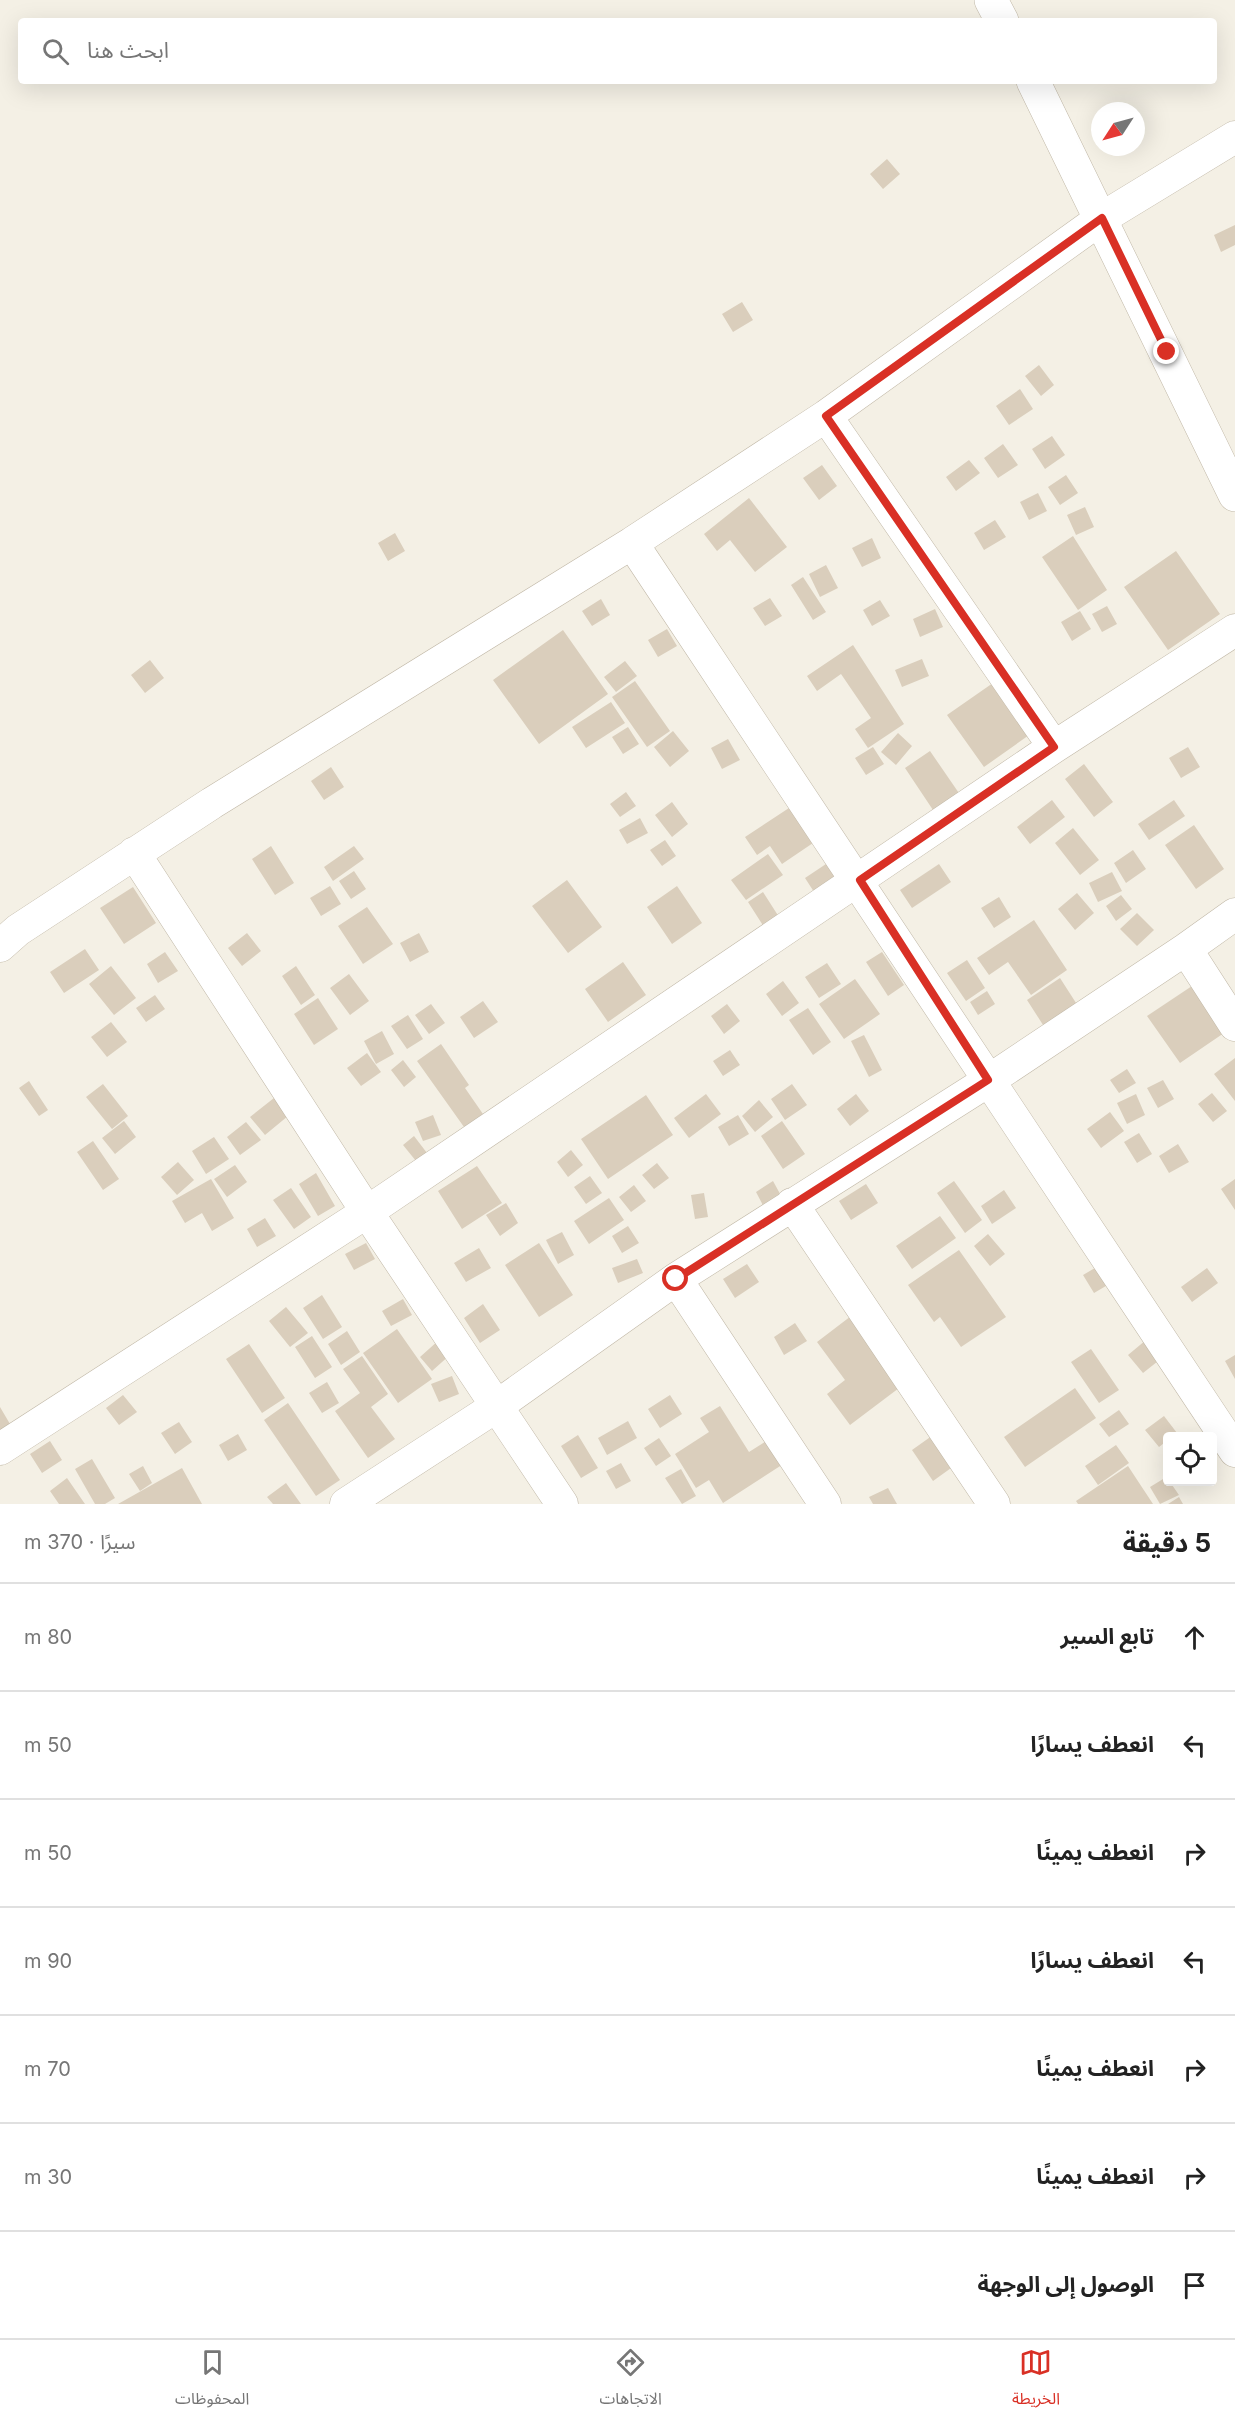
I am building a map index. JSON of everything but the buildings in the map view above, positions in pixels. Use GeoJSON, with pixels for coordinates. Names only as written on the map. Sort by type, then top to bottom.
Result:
{"type":"FeatureCollection","features":[{"type":"Feature","properties":{"kind":"street"},"geometry":{"type":"LineString","coordinates":[[991,0],[1000,18]]}},
{"type":"Feature","properties":{"kind":"street"},"geometry":{"type":"LineString","coordinates":[[1035,84],[1102,218],[1235,495]]}},
{"type":"Feature","properties":{"kind":"street"},"geometry":{"type":"LineString","coordinates":[[0,946],[18,930],[135,853],[632,543],[826,416],[1102,218],[1235,137]]}},
{"type":"Feature","properties":{"kind":"street"},"geometry":{"type":"LineString","coordinates":[[826,416],[1054,747]]}},
{"type":"Feature","properties":{"kind":"street"},"geometry":{"type":"LineString","coordinates":[[632,543],[860,880],[988,1080],[1235,1451]]}},
{"type":"Feature","properties":{"kind":"street"},"geometry":{"type":"LineString","coordinates":[[0,1449],[367,1212],[1054,747],[1235,630]]}},
{"type":"Feature","properties":{"kind":"street"},"geometry":{"type":"LineString","coordinates":[[135,853],[367,1212],[562,1504]]}},
{"type":"Feature","properties":{"kind":"street"},"geometry":{"type":"LineString","coordinates":[[346,1504],[389,1493],[497,1406],[676,1279],[988,1080],[1235,914]]}},
{"type":"Feature","properties":{"kind":"street"},"geometry":{"type":"LineString","coordinates":[[1186,949],[1235,1025]]}},
{"type":"Feature","properties":{"kind":"street"},"geometry":{"type":"LineString","coordinates":[[792,1204],[994,1504]]}},
{"type":"Feature","properties":{"kind":"street"},"geometry":{"type":"LineString","coordinates":[[676,1279],[825,1504]]}},
{"type":"Feature","properties":{"kind":"route"},"geometry":{"type":"LineString","coordinates":[[676,1279],[988,1080],[860,880],[1054,747],[826,416],[1102,218],[1167,352]]}}]}
